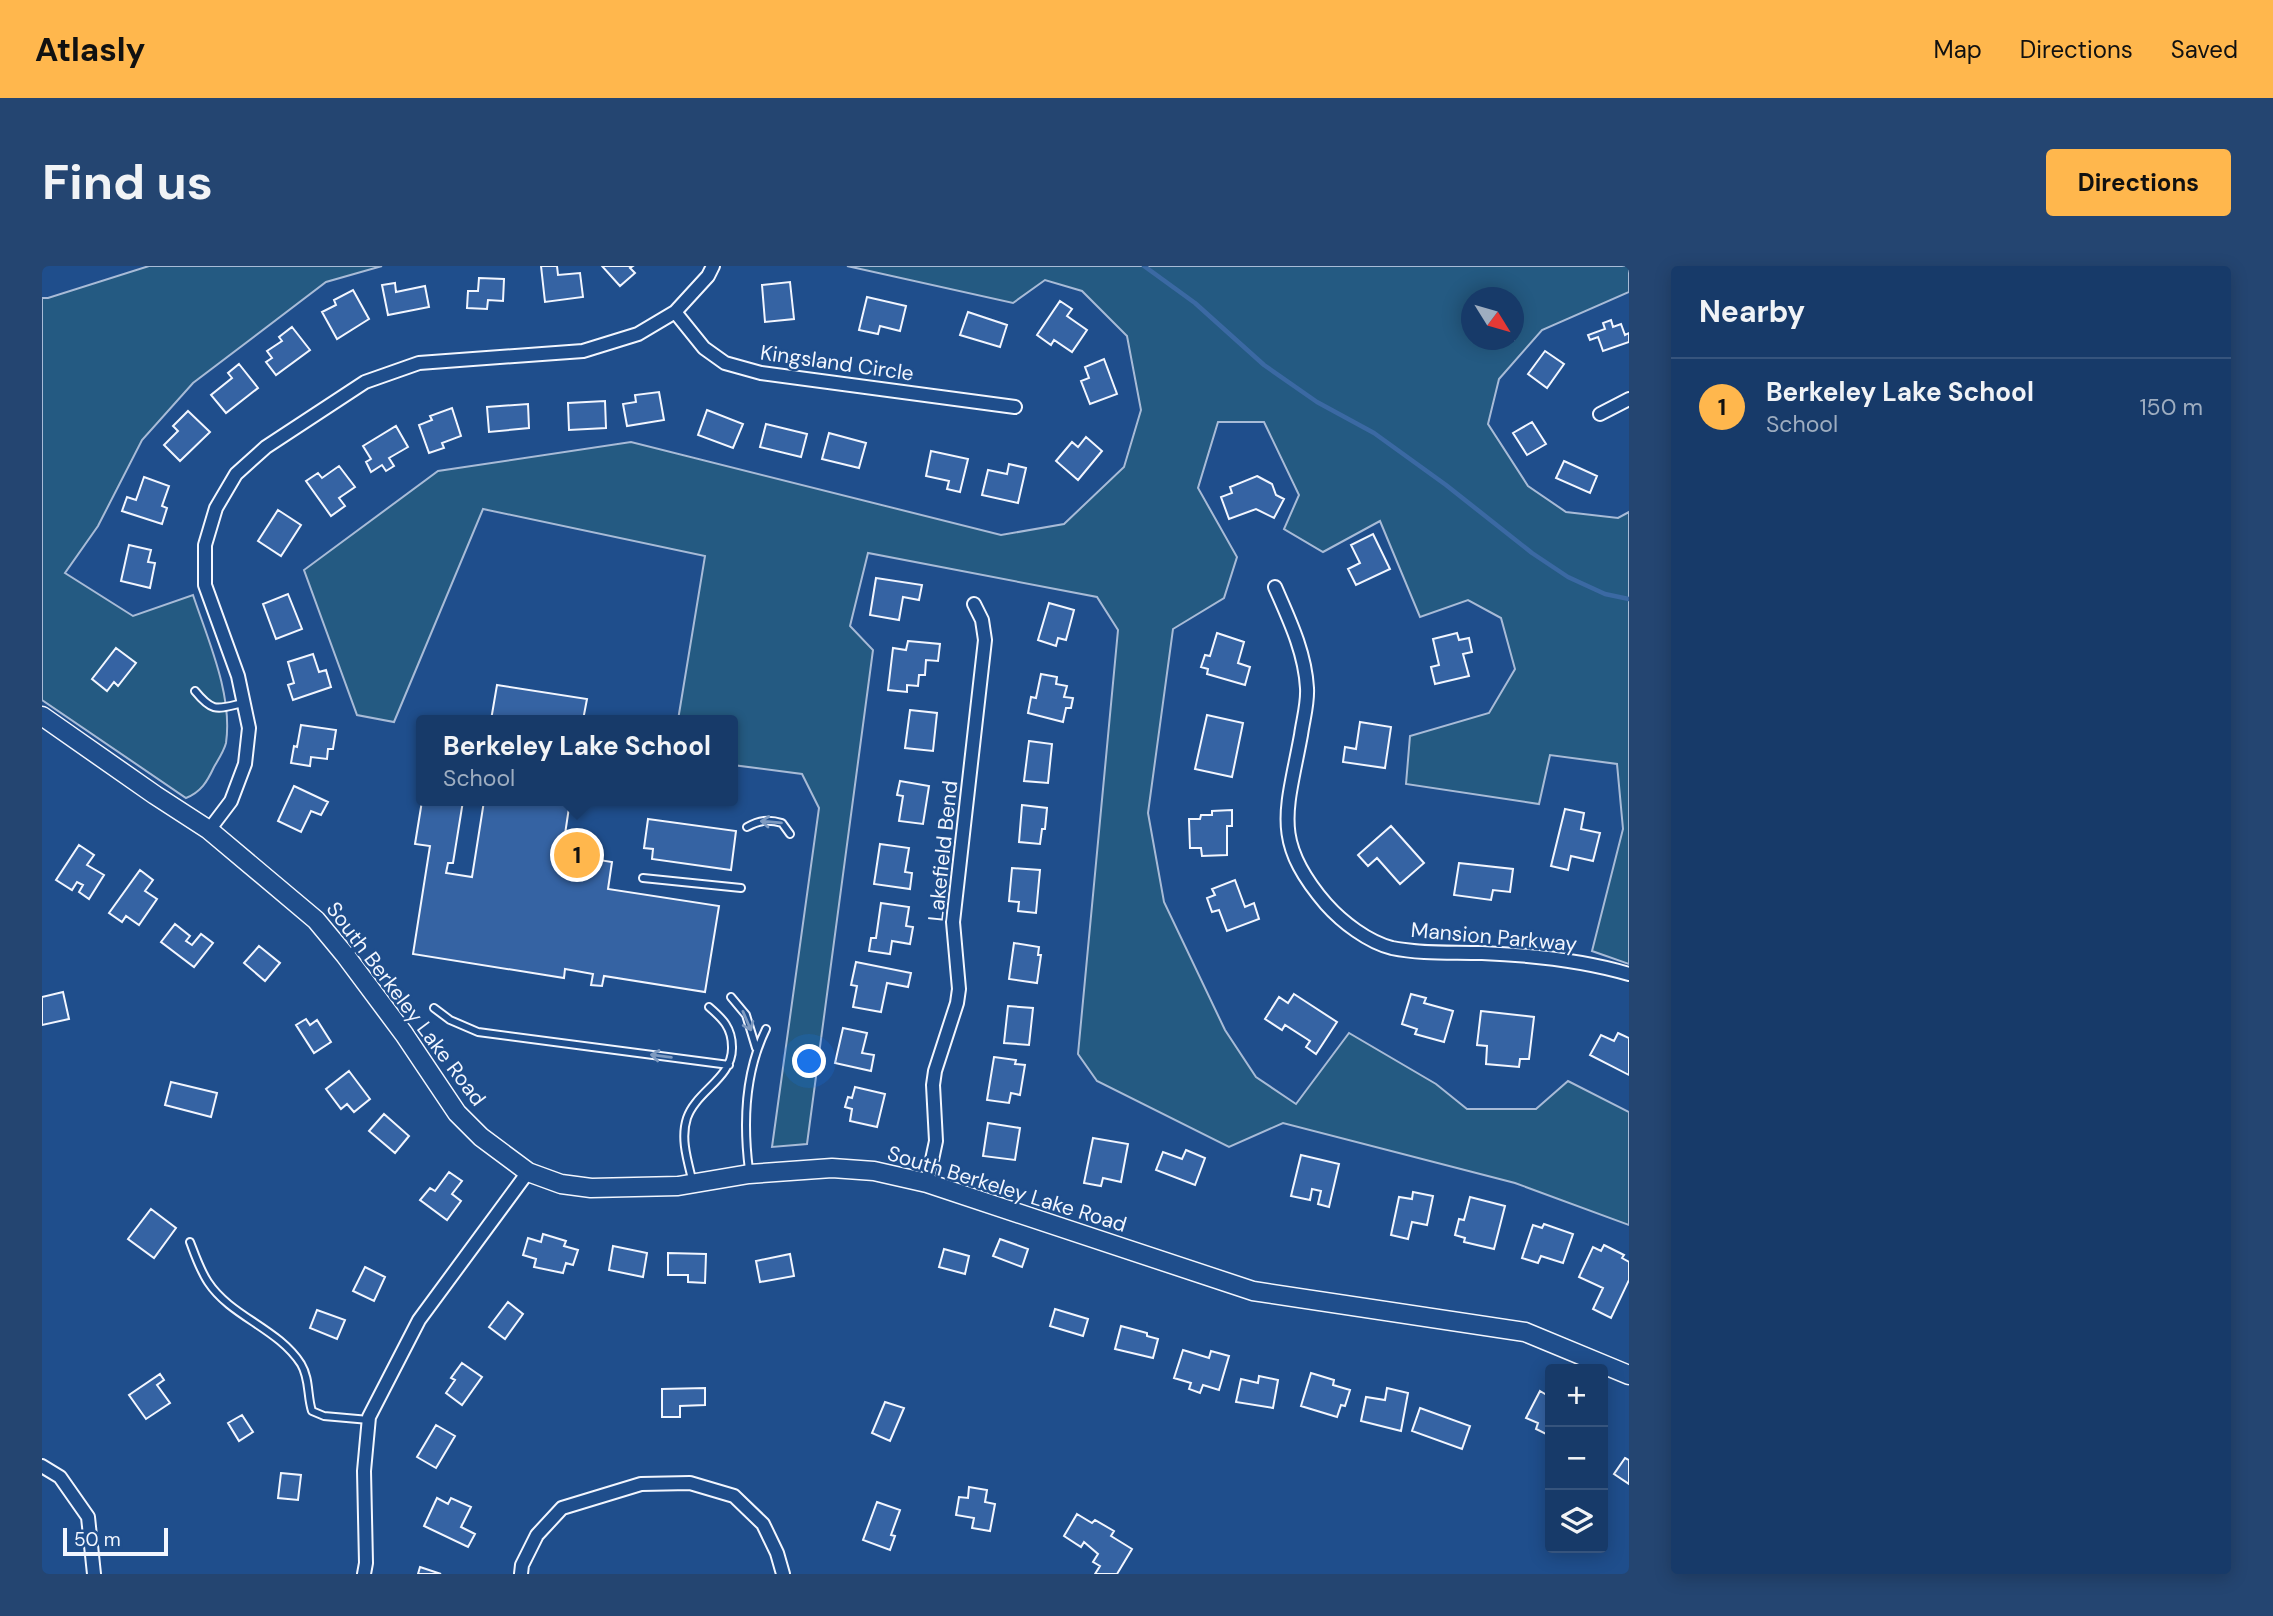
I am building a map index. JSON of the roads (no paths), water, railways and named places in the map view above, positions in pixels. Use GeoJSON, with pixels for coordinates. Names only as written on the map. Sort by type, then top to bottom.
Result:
{"type":"FeatureCollection","features":[{"type":"Feature","properties":{"kind":"street"},"geometry":{"type":"LineString","coordinates":[[209,830],[231,801],[245,764],[249,728],[238,676],[205,585],[205,545],[216,508],[236,474],[266,447],[365,382],[419,363],[583,351],[638,334],[674,312],[708,276],[713,266]]}},
{"type":"Feature","properties":{"kind":"street","name":"Kingsland Circle"},"geometry":{"type":"LineString","coordinates":[[674,312],[704,348],[725,363],[761,373],[1015,407]]}},
{"type":"Feature","properties":{"kind":"street"},"geometry":{"type":"LineString","coordinates":[[1600,414],[1629,398]]}},
{"type":"Feature","properties":{"kind":"street","name":"Mansion Parkway"},"geometry":{"type":"LineString","coordinates":[[1275,587],[1296,632],[1307,687],[1288,805],[1288,841],[1297,865],[1314,890],[1334,912],[1366,937],[1390,947],[1414,951],[1546,958],[1590,964],[1629,974]]}},
{"type":"Feature","properties":{"kind":"street","name":"Lakefield Bend"},"geometry":{"type":"LineString","coordinates":[[927,1183],[936,1142],[934,1078],[959,989],[953,922],[985,640],[982,620],[974,604]]}},
{"type":"Feature","properties":{"kind":"street","name":"South Berkeley Lake Road"},"geometry":{"type":"LineString","coordinates":[[42,716],[155,796],[209,830],[316,920],[404,1034],[457,1113],[481,1137],[528,1172],[561,1184],[592,1188],[693,1184],[749,1174],[832,1168],[874,1171],[927,1183],[1253,1290],[1525,1332],[1629,1375]]}},
{"type":"Feature","properties":{"kind":"street"},"geometry":{"type":"LineString","coordinates":[[364,1574],[364,1471],[369,1420],[419,1320],[528,1172]]}},
{"type":"Feature","properties":{"kind":"street"},"geometry":{"type":"LineString","coordinates":[[42,1466],[60,1477],[88,1517],[94,1574]]}},
{"type":"Feature","properties":{"kind":"street"},"geometry":{"type":"LineString","coordinates":[[521,1574],[522,1565],[537,1535],[562,1508],[641,1484],[690,1483],[734,1496],[763,1524],[777,1553],[783,1574]]}},
{"type":"Feature","properties":{"kind":"lane"},"geometry":{"type":"LineString","coordinates":[[195,691],[207,705],[220,708],[244,702]]}},
{"type":"Feature","properties":{"kind":"lane"},"geometry":{"type":"LineString","coordinates":[[747,827],[756,821],[771,820],[782,823],[790,834]]}},
{"type":"Feature","properties":{"kind":"lane"},"geometry":{"type":"LineString","coordinates":[[643,878],[741,888]]}},
{"type":"Feature","properties":{"kind":"lane"},"geometry":{"type":"LineString","coordinates":[[345,955],[361,946]]}},
{"type":"Feature","properties":{"kind":"lane"},"geometry":{"type":"LineString","coordinates":[[731,997],[746,1014],[756,1049]]}},
{"type":"Feature","properties":{"kind":"lane"},"geometry":{"type":"LineString","coordinates":[[693,1184],[684,1131],[688,1115],[729,1065],[733,1053],[732,1034],[723,1020],[709,1007]]}},
{"type":"Feature","properties":{"kind":"lane"},"geometry":{"type":"LineString","coordinates":[[434,1008],[450,1020],[478,1031],[729,1065]]}},
{"type":"Feature","properties":{"kind":"lane"},"geometry":{"type":"LineString","coordinates":[[749,1174],[746,1110],[756,1049],[766,1029]]}},
{"type":"Feature","properties":{"kind":"lane"},"geometry":{"type":"LineString","coordinates":[[190,1242],[208,1283],[240,1313],[265,1328],[299,1362],[305,1372],[312,1411],[324,1416],[369,1420]]}},
{"type":"Feature","properties":{"kind":"waterway"},"geometry":{"type":"LineString","coordinates":[[1144,266],[1195,303],[1264,365],[1317,402],[1374,433],[1446,485],[1532,553],[1568,577],[1605,594],[1629,599]]}},
{"type":"Feature","properties":{"kind":"place","name":"Berkeley Lake School"},"geometry":{"type":"Point","coordinates":[577,855]}}]}
